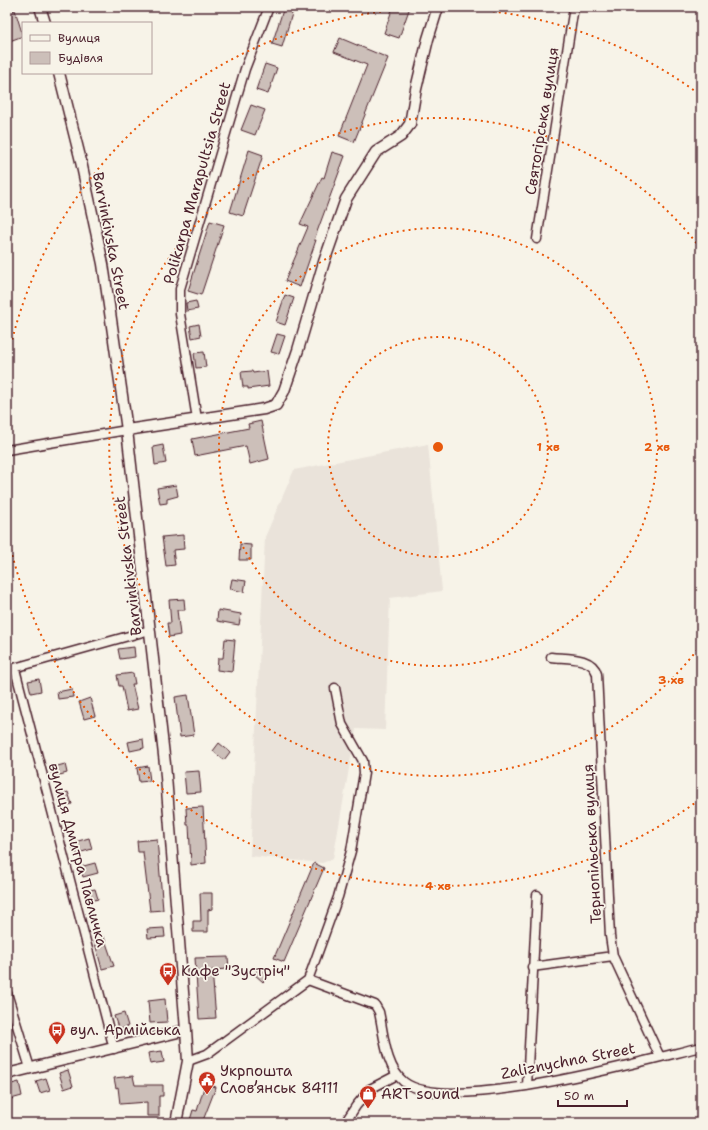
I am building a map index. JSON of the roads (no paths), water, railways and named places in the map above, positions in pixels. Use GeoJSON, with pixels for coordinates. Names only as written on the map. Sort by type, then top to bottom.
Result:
{"type":"FeatureCollection","features":[{"type":"Feature","properties":{"kind":"street"},"geometry":{"type":"LineString","coordinates":[[40,7],[44,22]]}},
{"type":"Feature","properties":{"kind":"street","name":"Polikarpa Marapultsia Street"},"geometry":{"type":"LineString","coordinates":[[197,419],[180,314],[180,289],[245,69],[269,7]]}},
{"type":"Feature","properties":{"kind":"street"},"geometry":{"type":"LineString","coordinates":[[7,450],[264,409],[276,405],[284,391],[298,350],[324,262],[346,198],[376,152],[401,136],[410,124],[416,89],[428,39],[438,7]]}},
{"type":"Feature","properties":{"kind":"street","name":"Святогірська вулиця"},"geometry":{"type":"LineString","coordinates":[[537,239],[574,7]]}},
{"type":"Feature","properties":{"kind":"street","name":"Barvinkivska Street"},"geometry":{"type":"LineString","coordinates":[[58,74],[80,157],[103,264],[127,430],[150,630],[165,764],[188,1060],[176,1123]]}},
{"type":"Feature","properties":{"kind":"street"},"geometry":{"type":"LineString","coordinates":[[11,669],[150,630]]}},
{"type":"Feature","properties":{"kind":"street","name":"Тернопільська вулиця"},"geometry":{"type":"LineString","coordinates":[[551,657],[586,662],[595,668],[597,674],[610,936],[613,956],[660,1057]]}},
{"type":"Feature","properties":{"kind":"street","name":"вулиця Дмитра Павличка"},"geometry":{"type":"LineString","coordinates":[[11,669],[114,1049]]}},
{"type":"Feature","properties":{"kind":"street"},"geometry":{"type":"LineString","coordinates":[[188,1060],[207,1054],[308,980],[338,897],[351,851],[364,773],[361,756],[342,724],[335,688]]}},
{"type":"Feature","properties":{"kind":"street"},"geometry":{"type":"LineString","coordinates":[[527,1086],[536,895]]}},
{"type":"Feature","properties":{"kind":"street"},"geometry":{"type":"LineString","coordinates":[[532,966],[613,956]]}},
{"type":"Feature","properties":{"kind":"street","name":"Zaliznychna Street"},"geometry":{"type":"LineString","coordinates":[[308,980],[375,1005],[379,1012],[390,1063],[404,1082],[415,1088],[430,1092],[463,1092],[527,1086],[594,1073],[701,1046]]}},
{"type":"Feature","properties":{"kind":"street"},"geometry":{"type":"LineString","coordinates":[[7,993],[30,1068]]}},
{"type":"Feature","properties":{"kind":"street"},"geometry":{"type":"LineString","coordinates":[[7,1074],[114,1049],[186,1030]]}},
{"type":"Feature","properties":{"kind":"street"},"geometry":{"type":"LineString","coordinates":[[345,1123],[356,1106],[370,1089],[398,1075]]}},
{"type":"Feature","properties":{"kind":"place","name":"Кафе \"Зустріч\""},"geometry":{"type":"Point","coordinates":[168,986]}},
{"type":"Feature","properties":{"kind":"place","name":"вул. Армійська"},"geometry":{"type":"Point","coordinates":[57,1045]}},
{"type":"Feature","properties":{"kind":"place","name":"Укрпошта Слов’янськ 84111"},"geometry":{"type":"Point","coordinates":[207,1095]}},
{"type":"Feature","properties":{"kind":"place","name":"ART sound"},"geometry":{"type":"Point","coordinates":[368,1109]}}]}
